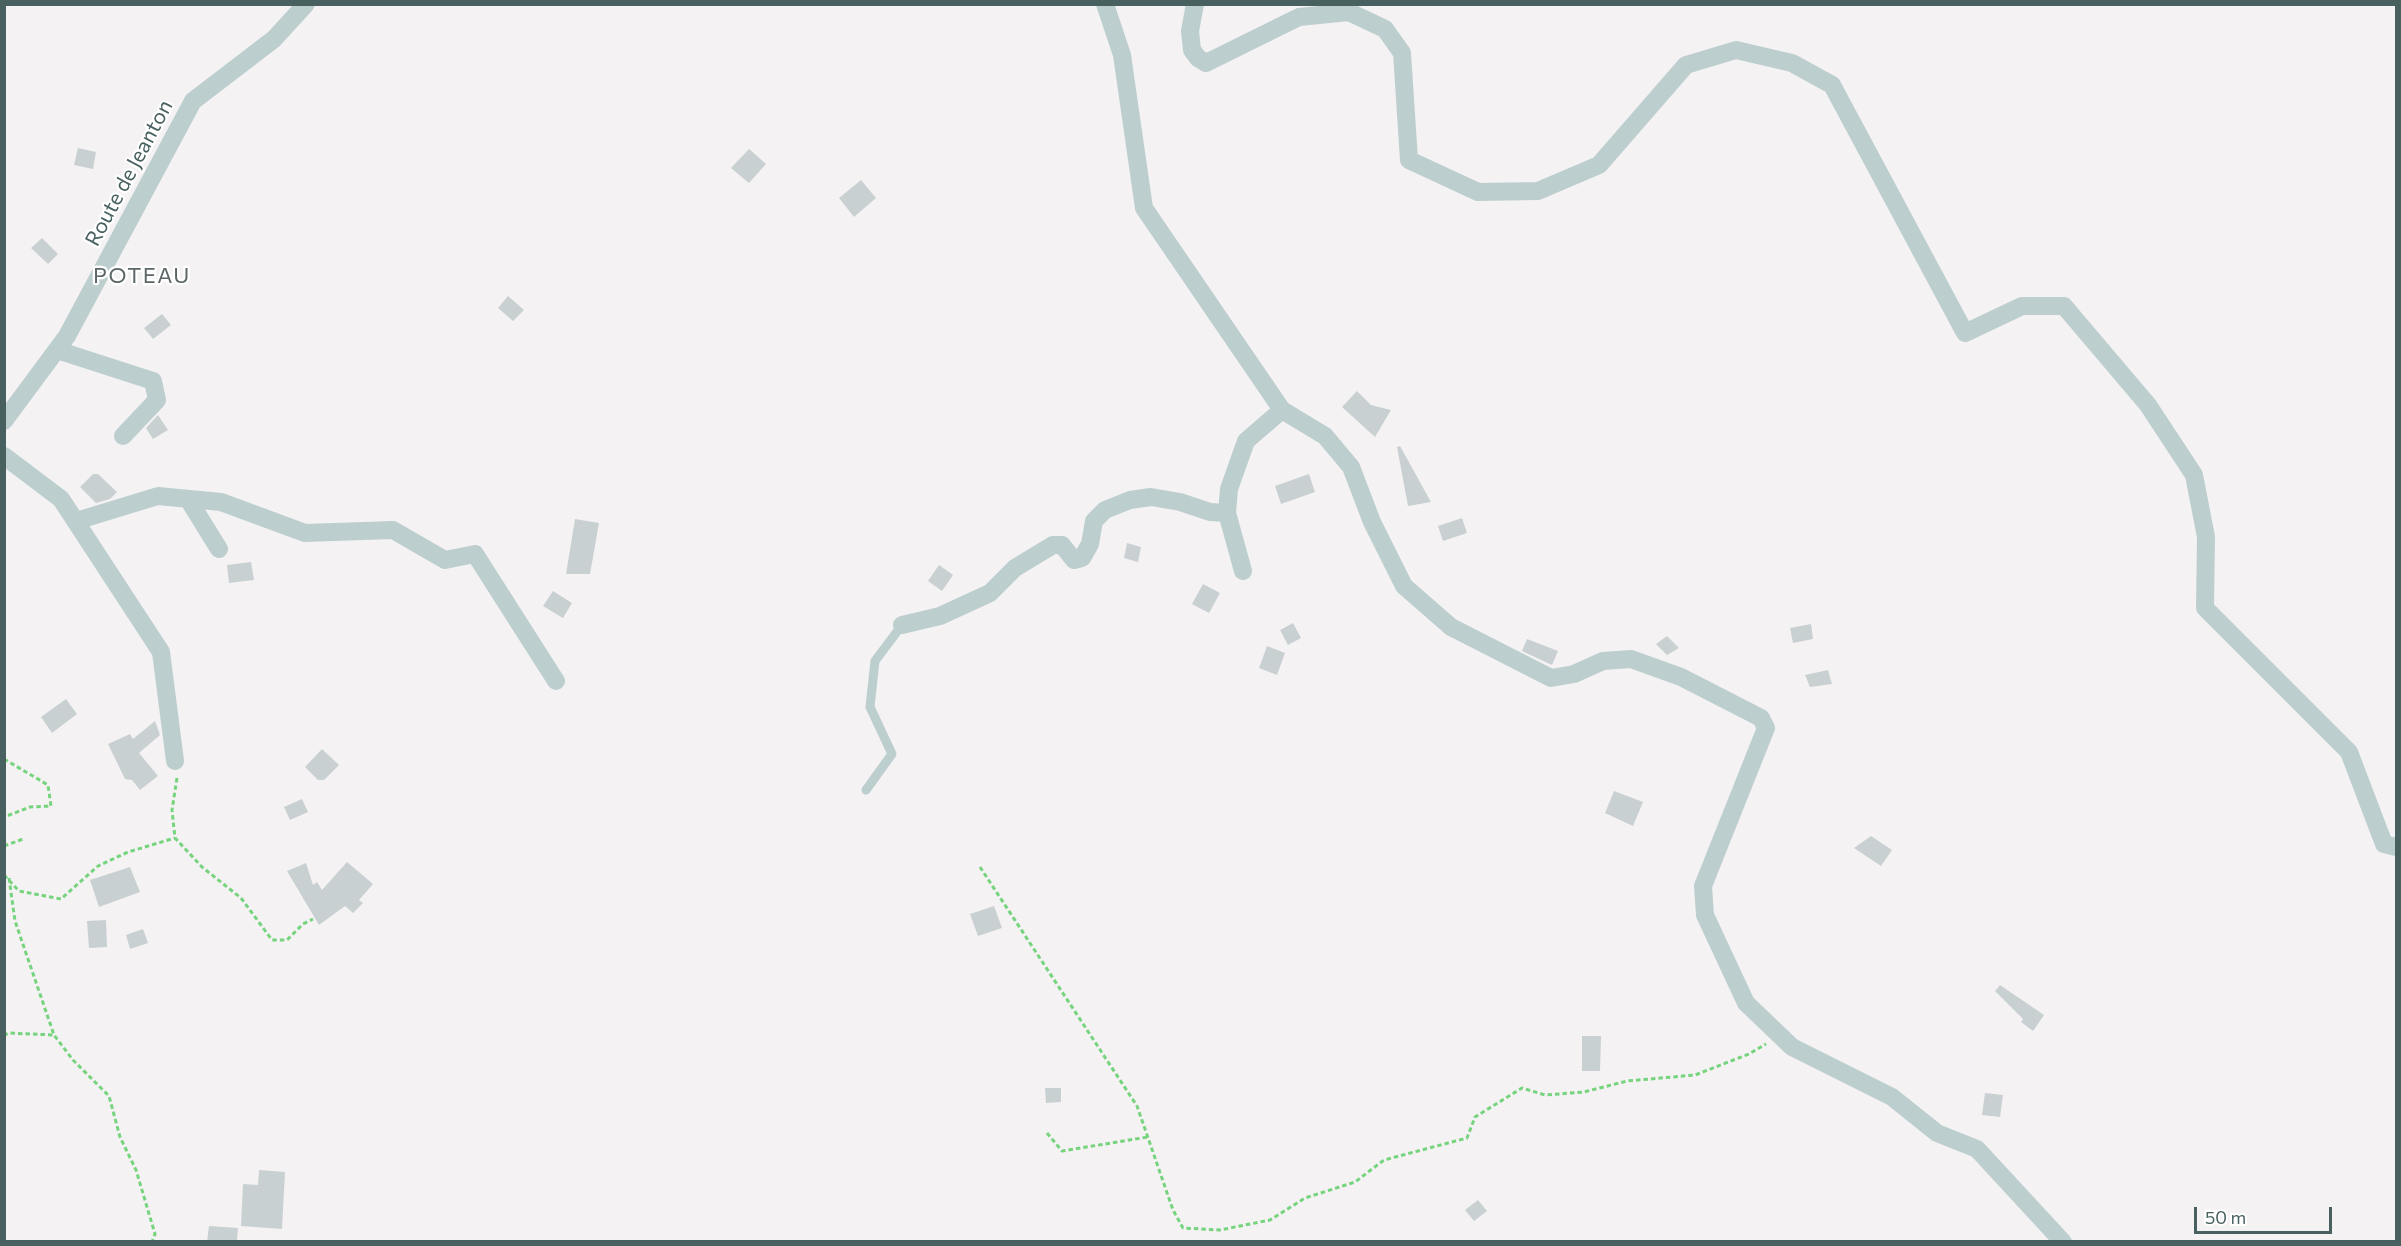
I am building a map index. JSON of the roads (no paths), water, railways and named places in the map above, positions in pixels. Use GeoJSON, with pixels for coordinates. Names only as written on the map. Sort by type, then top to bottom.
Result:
{"type":"FeatureCollection","features":[{"type":"Feature","properties":{"kind":"street","name":"Route de Jeanton"},"geometry":{"type":"LineString","coordinates":[[4,421],[12,397],[57,350],[67,336],[193,101],[274,39],[306,4]]}},
{"type":"Feature","properties":{"kind":"street"},"geometry":{"type":"LineString","coordinates":[[1105,4],[1122,55],[1144,208],[1282,410],[1325,436],[1351,467],[1372,522],[1404,586],[1451,627],[1551,678],[1575,674],[1603,661],[1631,659],[1681,677],[1761,718],[1766,728],[1703,886],[1705,915],[1746,1003],[1792,1047],[1893,1096],[1937,1133],[1977,1149],[2063,1242]]}},
{"type":"Feature","properties":{"kind":"street"},"geometry":{"type":"LineString","coordinates":[[1195,4],[1190,31],[1192,50],[1206,63],[1299,17],[1349,12],[1384,29],[1402,53],[1410,160],[1478,192],[1538,191],[1599,165],[1686,65],[1736,50],[1792,63],[1832,85],[1965,333],[2022,306],[2064,306],[2148,405],[2194,475],[2206,537],[2205,608],[2349,752],[2384,844],[2397,847]]}},
{"type":"Feature","properties":{"kind":"street"},"geometry":{"type":"LineString","coordinates":[[57,350],[153,381],[157,400],[123,436]]}},
{"type":"Feature","properties":{"kind":"street"},"geometry":{"type":"LineString","coordinates":[[1243,571],[1227,513],[1229,489],[1245,441],[1282,410]]}},
{"type":"Feature","properties":{"kind":"street"},"geometry":{"type":"LineString","coordinates":[[4,456],[61,499],[161,652],[176,761]]}},
{"type":"Feature","properties":{"kind":"street"},"geometry":{"type":"LineString","coordinates":[[76,521],[158,496],[222,502],[305,532],[393,530],[445,560],[475,554],[556,681]]}},
{"type":"Feature","properties":{"kind":"street"},"geometry":{"type":"LineString","coordinates":[[902,625],[940,616],[990,593],[1015,568],[1053,545],[1062,545],[1074,560],[1083,558],[1090,544],[1094,521],[1105,510],[1130,500],[1151,497],[1180,502],[1210,512],[1227,513]]}},
{"type":"Feature","properties":{"kind":"street"},"geometry":{"type":"LineString","coordinates":[[188,499],[219,549]]}},
{"type":"Feature","properties":{"kind":"lane"},"geometry":{"type":"LineString","coordinates":[[866,790],[892,754],[870,707],[875,661],[902,625]]}},
{"type":"Feature","properties":{"kind":"district","name":"POTEAU"},"geometry":{"type":"Point","coordinates":[142,276]}}]}
